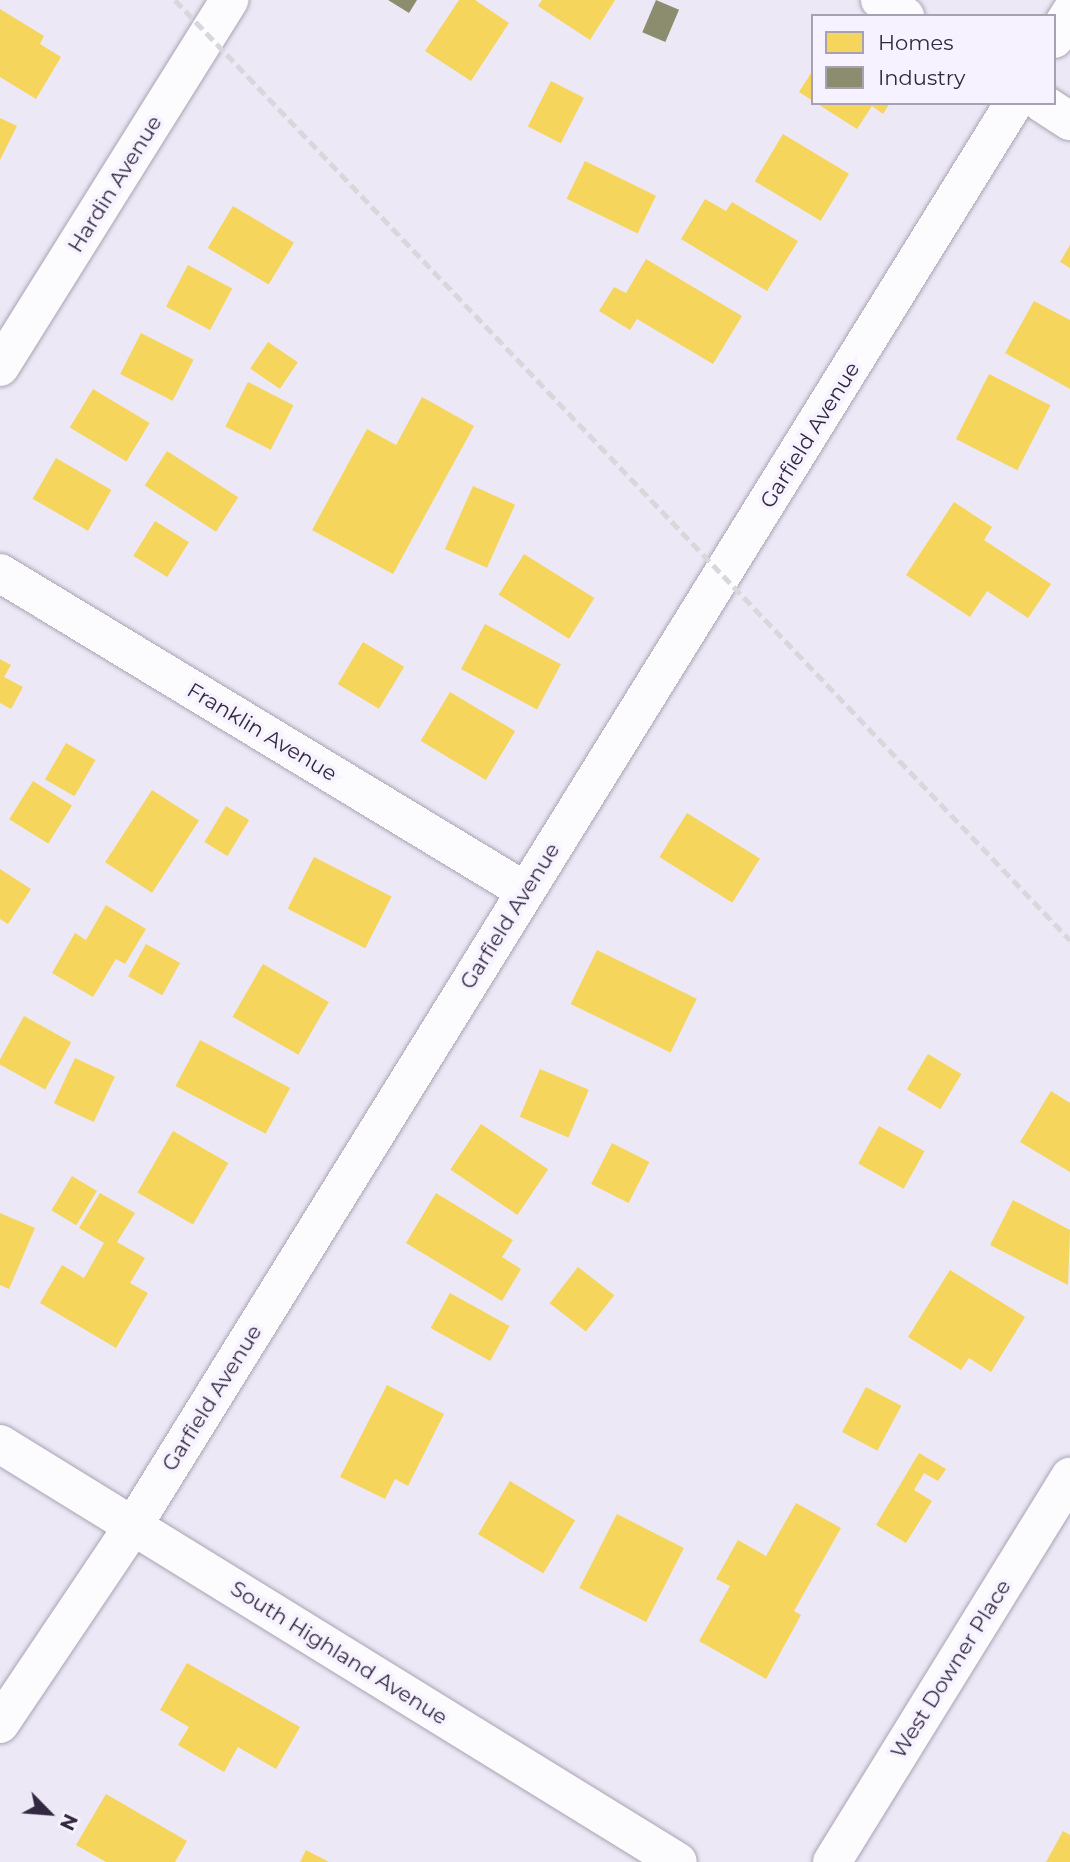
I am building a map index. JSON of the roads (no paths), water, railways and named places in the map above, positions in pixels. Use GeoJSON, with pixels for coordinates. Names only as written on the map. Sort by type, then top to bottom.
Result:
{"type":"FeatureCollection","features":[{"type":"Feature","properties":{"kind":"street","name":"Hardin Avenue"},"geometry":{"type":"LineString","coordinates":[[0,367],[229,0]]}},
{"type":"Feature","properties":{"kind":"street"},"geometry":{"type":"LineString","coordinates":[[880,0],[902,14]]}},
{"type":"Feature","properties":{"kind":"street"},"geometry":{"type":"LineString","coordinates":[[1056,35],[1070,13]]}},
{"type":"Feature","properties":{"kind":"street","name":"Garfield Avenue"},"geometry":{"type":"LineString","coordinates":[[0,1724],[132,1526],[1013,105]]}},
{"type":"Feature","properties":{"kind":"street"},"geometry":{"type":"LineString","coordinates":[[1045,105],[1070,121]]}},
{"type":"Feature","properties":{"kind":"street","name":"Franklin Avenue"},"geometry":{"type":"LineString","coordinates":[[0,573],[525,891]]}},
{"type":"Feature","properties":{"kind":"street","name":"South Highland Avenue"},"geometry":{"type":"LineString","coordinates":[[0,1444],[678,1862]]}},
{"type":"Feature","properties":{"kind":"street","name":"West Downer Place"},"geometry":{"type":"LineString","coordinates":[[832,1862],[1070,1476]]}},
{"type":"Feature","properties":{"kind":"railway"},"geometry":{"type":"LineString","coordinates":[[175,0],[1070,940]]}}]}
